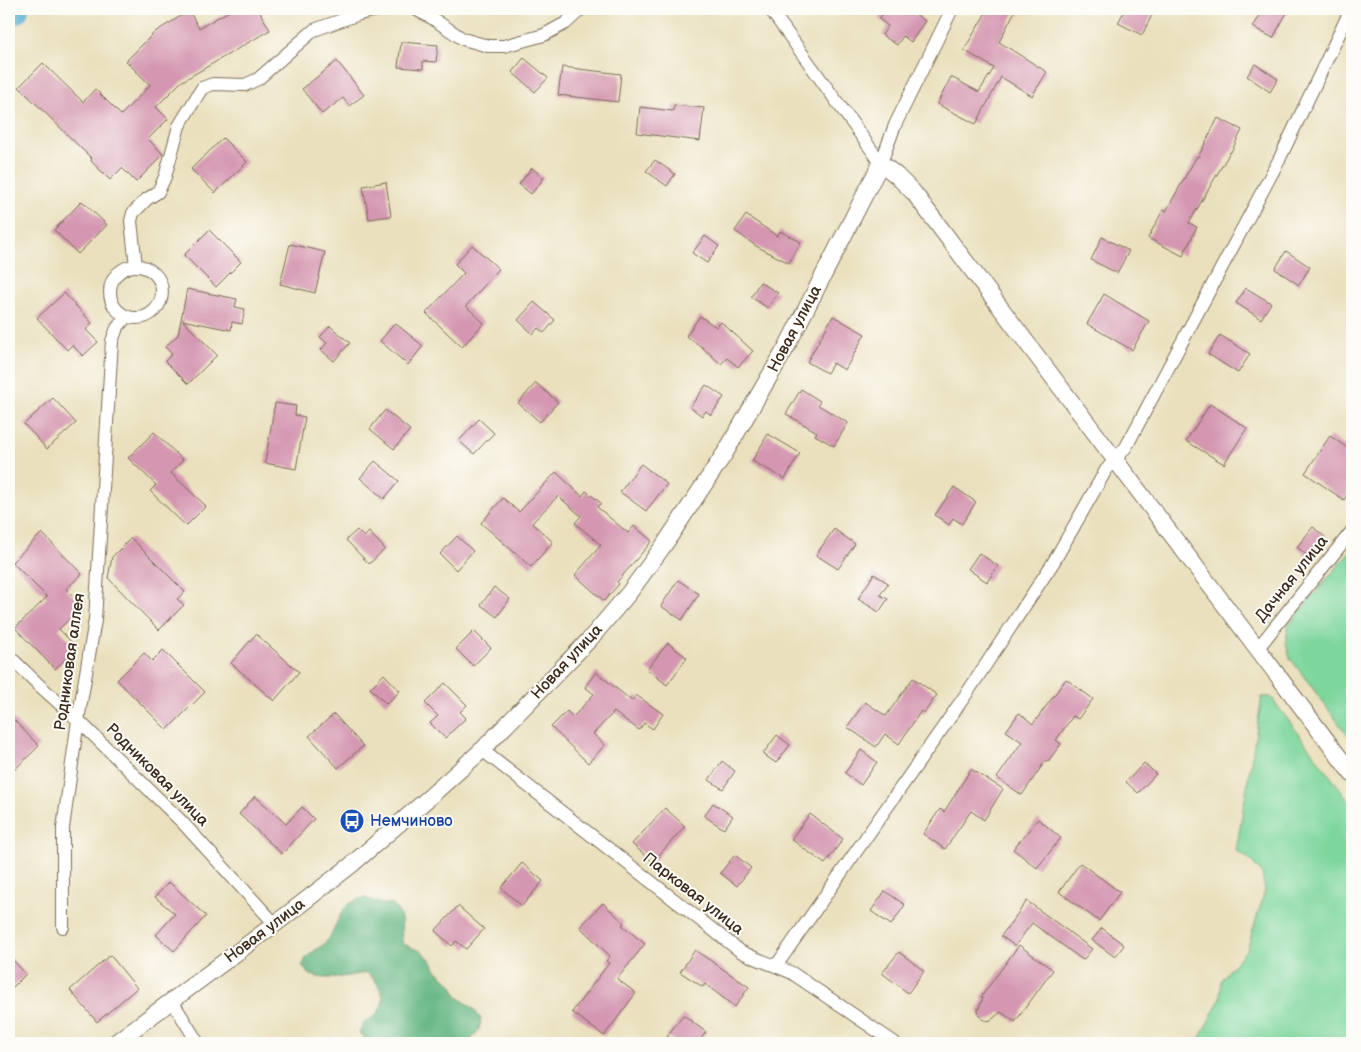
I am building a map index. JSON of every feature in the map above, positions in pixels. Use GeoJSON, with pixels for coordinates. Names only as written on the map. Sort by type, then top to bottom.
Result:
{"type":"FeatureCollection","features":[{"type":"Feature","properties":{"kind":"street"},"geometry":{"type":"LineString","coordinates":[[136,266],[131,221],[133,213],[147,199],[158,192],[165,176],[179,126],[202,88],[213,84],[245,85],[252,82],[272,68],[314,30],[351,17],[383,9]]}},
{"type":"Feature","properties":{"kind":"street"},"geometry":{"type":"LineString","coordinates":[[415,9],[463,39],[488,46],[504,46],[544,35],[566,23],[581,9]]}},
{"type":"Feature","properties":{"kind":"street"},"geometry":{"type":"LineString","coordinates":[[770,9],[881,162],[914,193],[1352,774]]}},
{"type":"Feature","properties":{"kind":"street"},"geometry":{"type":"LineString","coordinates":[[881,162],[895,125],[952,9]]}},
{"type":"Feature","properties":{"kind":"street"},"geometry":{"type":"LineString","coordinates":[[776,966],[967,693],[1053,563],[1106,470],[1126,447],[1279,160],[1350,9]]}},
{"type":"Feature","properties":{"kind":"street","name":"Новая улица"},"geometry":{"type":"LineString","coordinates":[[115,1043],[276,924],[424,802],[482,750],[588,640],[629,593],[664,545],[725,453],[786,348],[881,162]]}},
{"type":"Feature","properties":{"kind":"street"},"geometry":{"type":"LineString","coordinates":[[136,266],[146,268],[155,274],[160,282],[162,292],[160,302],[155,311],[146,316],[136,318],[126,316],[118,311],[112,302],[110,292],[112,282],[126,268],[136,266]]}},
{"type":"Feature","properties":{"kind":"street","name":"Родниковая аллея"},"geometry":{"type":"LineString","coordinates":[[63,927],[63,828],[78,720],[95,620],[112,341],[117,328],[126,316]]}},
{"type":"Feature","properties":{"kind":"street","name":"Дачная улица"},"geometry":{"type":"LineString","coordinates":[[1258,648],[1352,531]]}},
{"type":"Feature","properties":{"kind":"street","name":"Родниковая улица"},"geometry":{"type":"LineString","coordinates":[[9,656],[78,720],[182,822],[276,924]]}},
{"type":"Feature","properties":{"kind":"street","name":"Парковая улица"},"geometry":{"type":"LineString","coordinates":[[482,750],[740,951],[792,973],[895,1043]]}},
{"type":"Feature","properties":{"kind":"street"},"geometry":{"type":"LineString","coordinates":[[172,1000],[198,1043]]}},
{"type":"Feature","properties":{"kind":"green space"},"geometry":{"type":"Polygon","coordinates":[[[1352,549],[1352,741],[1290,658],[1286,643],[1288,626],[1352,549]]]}},
{"type":"Feature","properties":{"kind":"green space"},"geometry":{"type":"Polygon","coordinates":[[[1262,697],[1271,697],[1352,805],[1352,1043],[1197,1043],[1220,999],[1221,980],[1247,949],[1265,891],[1262,873],[1249,859],[1236,851],[1262,697]]]}},
{"type":"Feature","properties":{"kind":"green space"},"geometry":{"type":"Polygon","coordinates":[[[364,898],[392,904],[400,915],[403,944],[423,952],[431,960],[436,970],[453,985],[457,996],[474,1009],[481,1019],[479,1030],[470,1043],[369,1043],[359,1033],[363,1023],[378,1013],[383,1000],[379,987],[374,980],[367,973],[331,978],[317,977],[310,974],[302,966],[308,956],[327,941],[344,909],[349,904],[364,898]]]}},
{"type":"Feature","properties":{"kind":"building"},"geometry":{"type":"Polygon","coordinates":[[[233,9],[258,9],[270,30],[181,82],[156,107],[168,119],[148,139],[163,154],[136,182],[122,168],[110,180],[91,161],[92,159],[19,87],[43,63],[83,102],[95,89],[121,115],[150,85],[126,61],[155,32],[189,11],[199,28],[233,9]]]}},
{"type":"Feature","properties":{"kind":"building"},"geometry":{"type":"Polygon","coordinates":[[[886,9],[908,9],[925,21],[911,42],[903,36],[897,45],[882,35],[888,26],[879,19],[886,9]]]}},
{"type":"Feature","properties":{"kind":"building"},"geometry":{"type":"Polygon","coordinates":[[[988,9],[1016,9],[999,42],[1047,72],[1032,96],[1001,77],[976,124],[937,104],[951,77],[979,92],[994,68],[964,50],[988,9]]]}},
{"type":"Feature","properties":{"kind":"building"},"geometry":{"type":"Polygon","coordinates":[[[1125,9],[1155,9],[1142,35],[1118,23],[1125,9]]]}},
{"type":"Feature","properties":{"kind":"building"},"geometry":{"type":"Polygon","coordinates":[[[1264,9],[1289,9],[1273,38],[1253,27],[1264,9]]]}},
{"type":"Feature","properties":{"kind":"building"},"geometry":{"type":"Polygon","coordinates":[[[401,42],[438,45],[436,62],[423,61],[423,69],[398,67],[401,42]]]}},
{"type":"Feature","properties":{"kind":"building"},"geometry":{"type":"Polygon","coordinates":[[[524,58],[548,78],[535,92],[512,72],[524,58]]]}},
{"type":"Feature","properties":{"kind":"building"},"geometry":{"type":"Polygon","coordinates":[[[337,61],[364,95],[349,106],[343,98],[322,114],[302,89],[337,61]]]}},
{"type":"Feature","properties":{"kind":"building"},"geometry":{"type":"Polygon","coordinates":[[[1255,64],[1278,79],[1270,92],[1247,76],[1255,64]]]}},
{"type":"Feature","properties":{"kind":"building"},"geometry":{"type":"Polygon","coordinates":[[[562,67],[621,74],[618,102],[558,95],[562,67]]]}},
{"type":"Feature","properties":{"kind":"building"},"geometry":{"type":"Polygon","coordinates":[[[674,105],[704,108],[700,141],[637,133],[640,107],[673,111],[674,105]]]}},
{"type":"Feature","properties":{"kind":"building"},"geometry":{"type":"Polygon","coordinates":[[[1218,118],[1242,130],[1189,223],[1197,227],[1183,256],[1148,238],[1163,210],[1166,211],[1198,157],[1218,118]]]}},
{"type":"Feature","properties":{"kind":"building"},"geometry":{"type":"Polygon","coordinates":[[[223,138],[247,162],[215,193],[191,169],[223,138]]]}},
{"type":"Feature","properties":{"kind":"building"},"geometry":{"type":"Polygon","coordinates":[[[655,160],[675,174],[667,186],[646,171],[655,160]]]}},
{"type":"Feature","properties":{"kind":"building"},"geometry":{"type":"Polygon","coordinates":[[[532,168],[544,178],[531,194],[519,184],[532,168]]]}},
{"type":"Feature","properties":{"kind":"building"},"geometry":{"type":"Polygon","coordinates":[[[386,182],[391,216],[369,219],[363,186],[386,182]]]}},
{"type":"Feature","properties":{"kind":"building"},"geometry":{"type":"Polygon","coordinates":[[[82,201],[107,225],[78,254],[54,230],[82,201]]]}},
{"type":"Feature","properties":{"kind":"building"},"geometry":{"type":"Polygon","coordinates":[[[746,215],[777,236],[780,231],[801,242],[789,263],[756,246],[735,231],[746,215]]]}},
{"type":"Feature","properties":{"kind":"building"},"geometry":{"type":"Polygon","coordinates":[[[209,230],[241,262],[216,287],[184,255],[209,230]]]}},
{"type":"Feature","properties":{"kind":"building"},"geometry":{"type":"Polygon","coordinates":[[[705,236],[719,246],[707,263],[692,253],[705,236]]]}},
{"type":"Feature","properties":{"kind":"building"},"geometry":{"type":"Polygon","coordinates":[[[1102,237],[1129,251],[1117,273],[1091,260],[1102,237]]]}},
{"type":"Feature","properties":{"kind":"building"},"geometry":{"type":"Polygon","coordinates":[[[290,244],[325,252],[315,293],[280,284],[290,244]]]}},
{"type":"Feature","properties":{"kind":"building"},"geometry":{"type":"Polygon","coordinates":[[[472,245],[499,269],[466,306],[484,323],[462,347],[426,313],[464,273],[455,264],[472,245]]]}},
{"type":"Feature","properties":{"kind":"building"},"geometry":{"type":"Polygon","coordinates":[[[1286,251],[1310,267],[1299,285],[1275,269],[1286,251]]]}},
{"type":"Feature","properties":{"kind":"building"},"geometry":{"type":"Polygon","coordinates":[[[760,282],[778,293],[768,308],[751,297],[760,282]]]}},
{"type":"Feature","properties":{"kind":"building"},"geometry":{"type":"Polygon","coordinates":[[[1246,288],[1271,303],[1261,319],[1236,303],[1246,288]]]}},
{"type":"Feature","properties":{"kind":"building"},"geometry":{"type":"Polygon","coordinates":[[[187,289],[237,299],[235,307],[245,309],[242,324],[232,322],[231,330],[182,320],[217,355],[188,384],[165,361],[172,354],[165,347],[178,335],[187,289]]]}},
{"type":"Feature","properties":{"kind":"building"},"geometry":{"type":"Polygon","coordinates":[[[64,293],[92,323],[86,330],[98,342],[83,356],[72,345],[67,350],[37,318],[64,293]]]}},
{"type":"Feature","properties":{"kind":"building"},"geometry":{"type":"Polygon","coordinates":[[[1104,294],[1149,321],[1132,350],[1087,324],[1104,294]]]}},
{"type":"Feature","properties":{"kind":"building"},"geometry":{"type":"Polygon","coordinates":[[[534,302],[555,320],[544,333],[538,328],[533,334],[518,320],[534,302]]]}},
{"type":"Feature","properties":{"kind":"building"},"geometry":{"type":"Polygon","coordinates":[[[700,316],[716,327],[721,322],[753,351],[738,367],[727,358],[721,364],[686,336],[700,316]]]}},
{"type":"Feature","properties":{"kind":"building"},"geometry":{"type":"Polygon","coordinates":[[[833,316],[865,334],[845,370],[833,363],[827,373],[807,362],[833,316]]]}},
{"type":"Feature","properties":{"kind":"building"},"geometry":{"type":"Polygon","coordinates":[[[395,323],[423,346],[408,365],[380,341],[395,323]]]}},
{"type":"Feature","properties":{"kind":"building"},"geometry":{"type":"Polygon","coordinates":[[[330,326],[350,343],[334,361],[321,350],[327,343],[320,337],[330,326]]]}},
{"type":"Feature","properties":{"kind":"building"},"geometry":{"type":"Polygon","coordinates":[[[1220,335],[1250,354],[1238,373],[1208,354],[1220,335]]]}},
{"type":"Feature","properties":{"kind":"building"},"geometry":{"type":"Polygon","coordinates":[[[536,383],[558,402],[540,422],[518,403],[536,383]]]}},
{"type":"Feature","properties":{"kind":"building"},"geometry":{"type":"Polygon","coordinates":[[[706,385],[724,397],[711,415],[706,411],[702,416],[690,407],[706,385]]]}},
{"type":"Feature","properties":{"kind":"building"},"geometry":{"type":"Polygon","coordinates":[[[801,389],[820,401],[818,405],[848,423],[834,446],[815,435],[817,432],[786,414],[801,389]]]}},
{"type":"Feature","properties":{"kind":"building"},"geometry":{"type":"Polygon","coordinates":[[[53,398],[76,423],[47,449],[24,424],[53,398]]]}},
{"type":"Feature","properties":{"kind":"building"},"geometry":{"type":"Polygon","coordinates":[[[275,403],[296,406],[295,415],[305,417],[296,469],[265,463],[275,403]]]}},
{"type":"Feature","properties":{"kind":"building"},"geometry":{"type":"Polygon","coordinates":[[[1210,404],[1247,428],[1224,464],[1186,441],[1210,404]]]}},
{"type":"Feature","properties":{"kind":"building"},"geometry":{"type":"Polygon","coordinates":[[[385,410],[410,430],[394,449],[370,429],[385,410]]]}},
{"type":"Feature","properties":{"kind":"building"},"geometry":{"type":"Polygon","coordinates":[[[479,419],[494,433],[474,454],[459,441],[479,419]]]}},
{"type":"Feature","properties":{"kind":"building"},"geometry":{"type":"Polygon","coordinates":[[[154,432],[183,460],[171,473],[206,506],[186,526],[150,491],[156,485],[128,458],[154,432]]]}},
{"type":"Feature","properties":{"kind":"building"},"geometry":{"type":"Polygon","coordinates":[[[768,434],[800,453],[785,479],[752,461],[768,434]]]}},
{"type":"Feature","properties":{"kind":"building"},"geometry":{"type":"Polygon","coordinates":[[[1330,436],[1352,451],[1352,488],[1344,500],[1305,473],[1330,436]]]}},
{"type":"Feature","properties":{"kind":"building"},"geometry":{"type":"Polygon","coordinates":[[[375,461],[399,481],[384,499],[360,478],[375,461]]]}},
{"type":"Feature","properties":{"kind":"building"},"geometry":{"type":"Polygon","coordinates":[[[641,464],[667,484],[646,511],[620,492],[641,464]]]}},
{"type":"Feature","properties":{"kind":"building"},"geometry":{"type":"Polygon","coordinates":[[[556,472],[582,496],[586,491],[601,503],[597,507],[628,533],[634,526],[652,541],[617,582],[619,584],[604,601],[575,575],[601,545],[575,523],[581,516],[558,496],[532,523],[553,542],[531,567],[481,523],[503,498],[519,512],[556,472]]]}},
{"type":"Feature","properties":{"kind":"building"},"geometry":{"type":"Polygon","coordinates":[[[954,487],[976,502],[962,524],[953,518],[949,525],[935,515],[954,487]]]}},
{"type":"Feature","properties":{"kind":"building"},"geometry":{"type":"Polygon","coordinates":[[[1313,527],[1325,537],[1309,557],[1297,547],[1313,527]]]}},
{"type":"Feature","properties":{"kind":"building"},"geometry":{"type":"Polygon","coordinates":[[[834,529],[855,544],[838,569],[816,555],[834,529]]]}},
{"type":"Feature","properties":{"kind":"building"},"geometry":{"type":"Polygon","coordinates":[[[357,530],[364,537],[369,532],[385,549],[369,564],[346,540],[357,530]]]}},
{"type":"Feature","properties":{"kind":"building"},"geometry":{"type":"Polygon","coordinates":[[[42,533],[82,574],[66,589],[83,606],[59,629],[77,648],[55,669],[15,628],[47,597],[12,562],[42,533]]]}},
{"type":"Feature","properties":{"kind":"building"},"geometry":{"type":"Polygon","coordinates":[[[457,536],[473,551],[456,570],[440,554],[457,536]]]}},
{"type":"Feature","properties":{"kind":"building"},"geometry":{"type":"Polygon","coordinates":[[[131,538],[185,592],[177,599],[184,605],[159,630],[108,578],[112,557],[131,538]]]}},
{"type":"Feature","properties":{"kind":"building"},"geometry":{"type":"Polygon","coordinates":[[[979,553],[998,566],[987,582],[968,569],[979,553]]]}},
{"type":"Feature","properties":{"kind":"building"},"geometry":{"type":"Polygon","coordinates":[[[874,574],[888,583],[880,595],[888,599],[879,612],[858,599],[874,574]]]}},
{"type":"Feature","properties":{"kind":"building"},"geometry":{"type":"Polygon","coordinates":[[[678,580],[699,594],[682,620],[661,606],[678,580]]]}},
{"type":"Feature","properties":{"kind":"building"},"geometry":{"type":"Polygon","coordinates":[[[494,587],[510,599],[497,617],[481,605],[494,587]]]}},
{"type":"Feature","properties":{"kind":"building"},"geometry":{"type":"Polygon","coordinates":[[[474,631],[491,648],[473,666],[456,649],[474,631]]]}},
{"type":"Feature","properties":{"kind":"building"},"geometry":{"type":"Polygon","coordinates":[[[256,634],[299,672],[274,701],[231,663],[256,634]]]}},
{"type":"Feature","properties":{"kind":"building"},"geometry":{"type":"Polygon","coordinates":[[[668,643],[687,658],[667,685],[647,669],[668,643]]]}},
{"type":"Feature","properties":{"kind":"building"},"geometry":{"type":"Polygon","coordinates":[[[163,650],[205,692],[167,730],[117,680],[144,653],[152,661],[163,650]]]}},
{"type":"Feature","properties":{"kind":"building"},"geometry":{"type":"Polygon","coordinates":[[[596,672],[632,701],[636,695],[663,714],[653,729],[644,723],[639,730],[614,712],[593,734],[605,745],[588,763],[551,727],[567,711],[573,717],[594,694],[585,687],[596,672]]]}},
{"type":"Feature","properties":{"kind":"building"},"geometry":{"type":"Polygon","coordinates":[[[384,674],[400,691],[386,704],[370,688],[384,674]]]}},
{"type":"Feature","properties":{"kind":"building"},"geometry":{"type":"Polygon","coordinates":[[[913,678],[937,695],[924,713],[921,711],[899,744],[885,734],[876,747],[847,727],[865,702],[886,716],[913,678]]]}},
{"type":"Feature","properties":{"kind":"building"},"geometry":{"type":"Polygon","coordinates":[[[1066,679],[1093,699],[1078,719],[1073,716],[1056,740],[1061,744],[1048,761],[1046,760],[1022,795],[997,778],[1022,742],[1006,731],[1019,713],[1033,724],[1066,679]]]}},
{"type":"Feature","properties":{"kind":"building"},"geometry":{"type":"Polygon","coordinates":[[[445,683],[467,705],[460,712],[466,718],[445,738],[430,723],[438,716],[425,703],[445,683]]]}},
{"type":"Feature","properties":{"kind":"building"},"geometry":{"type":"Polygon","coordinates":[[[334,714],[363,746],[338,768],[309,736],[334,714]]]}},
{"type":"Feature","properties":{"kind":"building"},"geometry":{"type":"Polygon","coordinates":[[[9,715],[39,746],[9,775],[9,715]]]}},
{"type":"Feature","properties":{"kind":"building"},"geometry":{"type":"Polygon","coordinates":[[[777,735],[790,745],[776,763],[763,754],[777,735]]]}},
{"type":"Feature","properties":{"kind":"building"},"geometry":{"type":"Polygon","coordinates":[[[861,750],[877,762],[861,785],[845,773],[861,750]]]}},
{"type":"Feature","properties":{"kind":"building"},"geometry":{"type":"Polygon","coordinates":[[[722,761],[735,771],[723,789],[709,780],[722,761]]]}},
{"type":"Feature","properties":{"kind":"building"},"geometry":{"type":"Polygon","coordinates":[[[1144,763],[1156,774],[1138,793],[1126,782],[1144,763]]]}},
{"type":"Feature","properties":{"kind":"building"},"geometry":{"type":"Polygon","coordinates":[[[971,769],[1003,789],[984,820],[971,811],[945,849],[923,834],[940,809],[944,812],[971,769]]]}},
{"type":"Feature","properties":{"kind":"building"},"geometry":{"type":"Polygon","coordinates":[[[255,796],[286,824],[302,807],[314,819],[282,854],[239,814],[255,796]]]}},
{"type":"Feature","properties":{"kind":"building"},"geometry":{"type":"Polygon","coordinates":[[[713,803],[733,816],[724,829],[704,816],[713,803]]]}},
{"type":"Feature","properties":{"kind":"building"},"geometry":{"type":"Polygon","coordinates":[[[665,808],[685,826],[653,862],[632,844],[665,808]]]}},
{"type":"Feature","properties":{"kind":"building"},"geometry":{"type":"Polygon","coordinates":[[[810,814],[843,839],[825,864],[791,839],[810,814]]]}},
{"type":"Feature","properties":{"kind":"building"},"geometry":{"type":"Polygon","coordinates":[[[1038,819],[1061,838],[1037,868],[1013,849],[1038,819]]]}},
{"type":"Feature","properties":{"kind":"building"},"geometry":{"type":"Polygon","coordinates":[[[735,855],[751,868],[737,886],[720,873],[735,855]]]}},
{"type":"Feature","properties":{"kind":"building"},"geometry":{"type":"Polygon","coordinates":[[[522,863],[543,881],[522,906],[501,888],[522,863]]]}},
{"type":"Feature","properties":{"kind":"building"},"geometry":{"type":"Polygon","coordinates":[[[1080,863],[1120,892],[1099,921],[1059,892],[1080,863]]]}},
{"type":"Feature","properties":{"kind":"building"},"geometry":{"type":"Polygon","coordinates":[[[169,882],[206,916],[174,951],[156,935],[175,914],[155,897],[169,882]]]}},
{"type":"Feature","properties":{"kind":"building"},"geometry":{"type":"Polygon","coordinates":[[[885,891],[905,905],[891,925],[871,911],[885,891]]]}},
{"type":"Feature","properties":{"kind":"building"},"geometry":{"type":"Polygon","coordinates":[[[1027,901],[1092,949],[1083,960],[1032,923],[1015,946],[1001,936],[1027,901]]]}},
{"type":"Feature","properties":{"kind":"building"},"geometry":{"type":"Polygon","coordinates":[[[603,903],[624,923],[622,925],[645,944],[617,979],[636,993],[604,1036],[572,1012],[609,963],[606,961],[610,956],[580,927],[603,903]]]}},
{"type":"Feature","properties":{"kind":"building"},"geometry":{"type":"Polygon","coordinates":[[[458,906],[484,929],[466,949],[456,941],[452,946],[435,931],[458,906]]]}},
{"type":"Feature","properties":{"kind":"building"},"geometry":{"type":"Polygon","coordinates":[[[1102,928],[1124,945],[1115,957],[1092,940],[1102,928]]]}},
{"type":"Feature","properties":{"kind":"building"},"geometry":{"type":"Polygon","coordinates":[[[1019,945],[1053,970],[1015,1022],[1001,1012],[991,1020],[982,1019],[978,1010],[983,998],[981,997],[1019,945]]]}},
{"type":"Feature","properties":{"kind":"building"},"geometry":{"type":"Polygon","coordinates":[[[695,950],[749,987],[735,1007],[705,984],[703,987],[680,972],[695,950]]]}},
{"type":"Feature","properties":{"kind":"building"},"geometry":{"type":"Polygon","coordinates":[[[899,952],[924,971],[908,993],[882,973],[899,952]]]}},
{"type":"Feature","properties":{"kind":"building"},"geometry":{"type":"Polygon","coordinates":[[[110,955],[137,988],[97,1022],[70,990],[110,955]]]}},
{"type":"Feature","properties":{"kind":"building"},"geometry":{"type":"Polygon","coordinates":[[[9,956],[26,974],[9,991],[9,956]]]}},
{"type":"Feature","properties":{"kind":"building"},"geometry":{"type":"Polygon","coordinates":[[[683,1015],[706,1032],[698,1043],[677,1043],[667,1036],[683,1015]]]}},
{"type":"Feature","properties":{"kind":"waterway"},"geometry":{"type":"LineString","coordinates":[[9,11],[14,9]]}},
{"type":"Feature","properties":{"kind":"place","name":"Немчиново"},"geometry":{"type":"Point","coordinates":[352,821]}}]}
